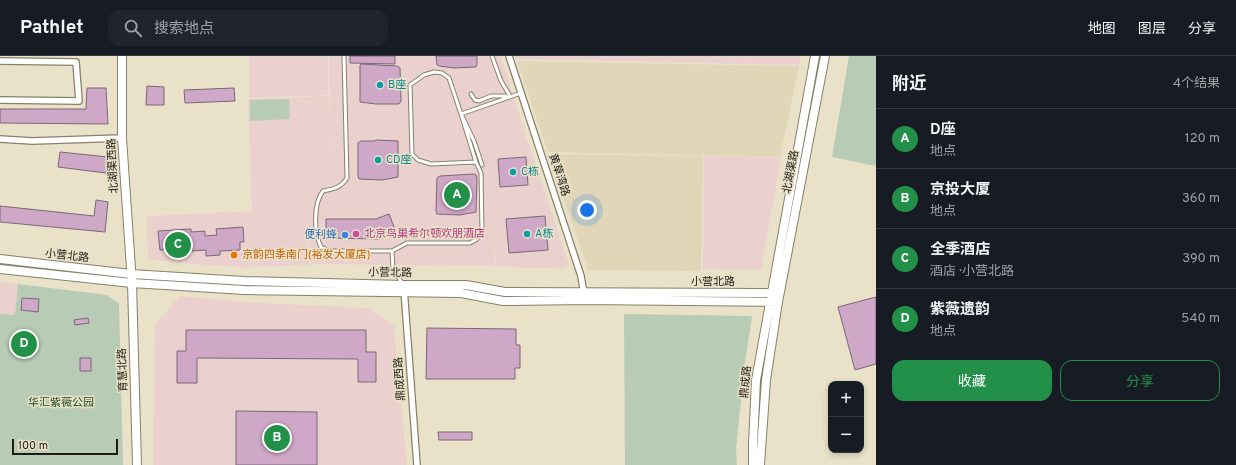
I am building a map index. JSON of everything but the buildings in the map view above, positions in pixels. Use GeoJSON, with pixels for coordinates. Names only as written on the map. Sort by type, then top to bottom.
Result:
{"type":"FeatureCollection","features":[{"type":"Feature","properties":{"kind":"street","name":"北湖渠西路"},"geometry":{"type":"LineString","coordinates":[[122,56],[122,138],[131,274]]}},
{"type":"Feature","properties":{"kind":"street","name":"黄草湾路"},"geometry":{"type":"LineString","coordinates":[[509,56],[581,276],[585,297]]}},
{"type":"Feature","properties":{"kind":"street","name":"北湖渠路"},"geometry":{"type":"LineString","coordinates":[[775,293],[815,56]]}},
{"type":"Feature","properties":{"kind":"street","name":"北湖渠路"},"geometry":{"type":"LineString","coordinates":[[775,293],[825,56]]}},
{"type":"Feature","properties":{"kind":"street"},"geometry":{"type":"LineString","coordinates":[[0,61],[24,59],[76,62],[79,100],[0,100]]}},
{"type":"Feature","properties":{"kind":"street"},"geometry":{"type":"LineString","coordinates":[[0,139],[32,141],[122,138]]}},
{"type":"Feature","properties":{"kind":"street","name":"小营北路"},"geometry":{"type":"LineString","coordinates":[[0,259],[131,274],[461,293],[503,301],[585,297],[775,293]]}},
{"type":"Feature","properties":{"kind":"street","name":"小营北路"},"geometry":{"type":"LineString","coordinates":[[0,269],[132,283],[244,290],[404,289]]}},
{"type":"Feature","properties":{"kind":"street","name":"育慧北路"},"geometry":{"type":"LineString","coordinates":[[131,274],[138,465]]}},
{"type":"Feature","properties":{"kind":"street","name":"鼎成西路"},"geometry":{"type":"LineString","coordinates":[[404,289],[416,465]]}},
{"type":"Feature","properties":{"kind":"street"},"geometry":{"type":"LineString","coordinates":[[774,302],[775,293]]}},
{"type":"Feature","properties":{"kind":"street","name":"小营北路"},"geometry":{"type":"LineString","coordinates":[[585,297],[774,302]]}},
{"type":"Feature","properties":{"kind":"street","name":"鼎成路"},"geometry":{"type":"LineString","coordinates":[[753,465],[756,380],[774,302]]}},
{"type":"Feature","properties":{"kind":"street","name":"鼎成路"},"geometry":{"type":"LineString","coordinates":[[760,465],[766,380],[774,302]]}},
{"type":"Feature","properties":{"kind":"lane"},"geometry":{"type":"LineString","coordinates":[[344,56],[347,178],[343,184],[336,188],[323,191],[318,197],[316,205],[317,239],[321,247],[330,251],[392,251],[407,243],[470,243],[477,239],[482,231],[481,173],[476,162],[449,78],[442,73],[434,72],[424,75],[410,85],[412,154],[418,160],[431,164],[476,162]]}},
{"type":"Feature","properties":{"kind":"lane"},"geometry":{"type":"LineString","coordinates":[[492,56],[501,81],[510,96]]}},
{"type":"Feature","properties":{"kind":"lane"},"geometry":{"type":"LineString","coordinates":[[461,114],[521,93]]}},
{"type":"Feature","properties":{"kind":"lane"},"geometry":{"type":"LineString","coordinates":[[472,94],[475,100],[479,101],[491,96],[510,96]]}},
{"type":"Feature","properties":{"kind":"lane"},"geometry":{"type":"LineString","coordinates":[[461,114],[474,140],[482,165]]}},
{"type":"Feature","properties":{"kind":"lane"},"geometry":{"type":"LineString","coordinates":[[392,251],[392,270],[404,289]]}},
{"type":"Feature","properties":{"kind":"shaded area"},"geometry":{"type":"Polygon","coordinates":[[[249,56],[328,56],[328,95],[249,98],[249,56]]]}},
{"type":"Feature","properties":{"kind":"shaded area"},"geometry":{"type":"Polygon","coordinates":[[[329,56],[501,56],[569,264],[565,268],[496,267],[492,219],[495,266],[311,264],[307,220],[309,265],[253,267],[253,246],[252,268],[148,259],[147,216],[252,211],[248,99],[329,96],[331,153],[329,56]]]}},
{"type":"Feature","properties":{"kind":"shaded area"},"geometry":{"type":"Polygon","coordinates":[[[515,56],[801,56],[799,65],[516,59],[515,56]]]}},
{"type":"Feature","properties":{"kind":"shaded area"},"geometry":{"type":"Polygon","coordinates":[[[517,61],[799,66],[780,157],[548,152],[517,61]]]}},
{"type":"Feature","properties":{"kind":"shaded area"},"geometry":{"type":"Polygon","coordinates":[[[548,154],[703,156],[701,271],[588,270],[548,154]]]}},
{"type":"Feature","properties":{"kind":"shaded area"},"geometry":{"type":"Polygon","coordinates":[[[704,156],[781,158],[761,270],[703,269],[704,156]]]}},
{"type":"Feature","properties":{"kind":"shaded area"},"geometry":{"type":"Polygon","coordinates":[[[0,282],[18,284],[15,315],[0,314],[0,282]]]}},
{"type":"Feature","properties":{"kind":"shaded area"},"geometry":{"type":"Polygon","coordinates":[[[180,296],[263,303],[369,308],[394,326],[407,465],[153,465],[155,325],[180,296]]]}},
{"type":"Feature","properties":{"kind":"green space"},"geometry":{"type":"Polygon","coordinates":[[[849,56],[876,56],[876,166],[832,157],[849,56]]]}},
{"type":"Feature","properties":{"kind":"green space"},"geometry":{"type":"Polygon","coordinates":[[[289,99],[290,119],[250,121],[250,100],[289,99]]]}},
{"type":"Feature","properties":{"kind":"green space","name":"华汇紫薇公园"},"geometry":{"type":"Polygon","coordinates":[[[18,284],[107,295],[119,304],[123,465],[0,465],[0,314],[15,315],[18,284]]]}},
{"type":"Feature","properties":{"kind":"green space"},"geometry":{"type":"Polygon","coordinates":[[[624,314],[752,316],[744,369],[736,449],[737,465],[625,465],[624,314]]]}},
{"type":"Feature","properties":{"kind":"place","name":"B座"},"geometry":{"type":"Point","coordinates":[380,85]}},
{"type":"Feature","properties":{"kind":"place","name":"CD座"},"geometry":{"type":"Point","coordinates":[378,160]}},
{"type":"Feature","properties":{"kind":"place","name":"C栋"},"geometry":{"type":"Point","coordinates":[513,172]}},
{"type":"Feature","properties":{"kind":"place","name":"D座"},"geometry":{"type":"Point","coordinates":[457,195]}},
{"type":"Feature","properties":{"kind":"place","name":"北京鸟巢希尔顿欢朋酒店"},"geometry":{"type":"Point","coordinates":[356,234]}},
{"type":"Feature","properties":{"kind":"place","name":"A栋"},"geometry":{"type":"Point","coordinates":[527,234]}},
{"type":"Feature","properties":{"kind":"place","name":"便利蜂"},"geometry":{"type":"Point","coordinates":[345,235]}},
{"type":"Feature","properties":{"kind":"place","name":"全季酒店"},"geometry":{"type":"Point","coordinates":[178,245]}},
{"type":"Feature","properties":{"kind":"place","name":"京韵四季南门(裕发大厦店)"},"geometry":{"type":"Point","coordinates":[234,255]}},
{"type":"Feature","properties":{"kind":"place","name":"紫薇遗韵"},"geometry":{"type":"Point","coordinates":[24,344]}},
{"type":"Feature","properties":{"kind":"place","name":"京投大厦"},"geometry":{"type":"Point","coordinates":[277,438]}}]}
